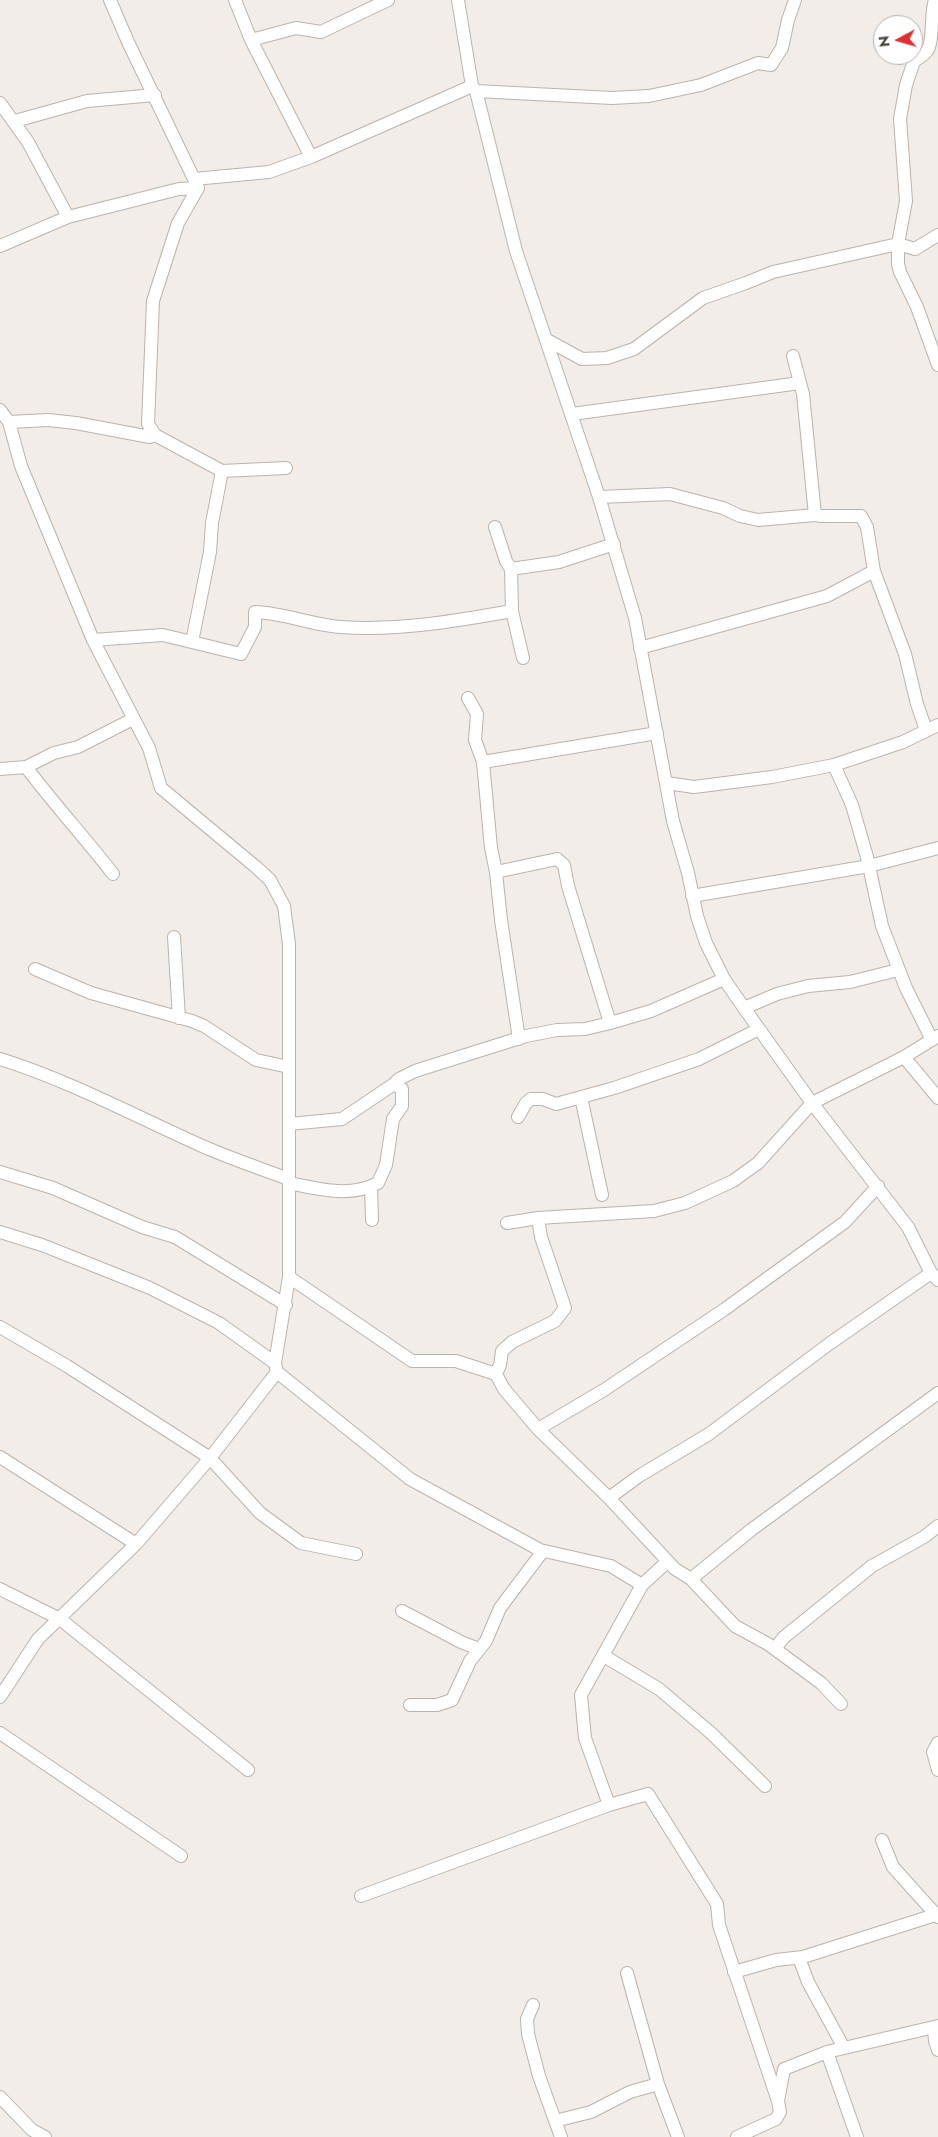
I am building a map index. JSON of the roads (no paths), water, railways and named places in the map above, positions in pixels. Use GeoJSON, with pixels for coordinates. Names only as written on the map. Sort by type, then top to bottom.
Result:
{"type":"FeatureCollection","features":[{"type":"Feature","properties":{"kind":"street"},"geometry":{"type":"LineString","coordinates":[[110,0],[196,184]]}},
{"type":"Feature","properties":{"kind":"street"},"geometry":{"type":"LineString","coordinates":[[235,0],[252,40],[311,157]]}},
{"type":"Feature","properties":{"kind":"street"},"geometry":{"type":"LineString","coordinates":[[252,40],[296,28],[321,32],[388,0]]}},
{"type":"Feature","properties":{"kind":"street"},"geometry":{"type":"LineString","coordinates":[[458,0],[474,88],[516,250],[548,340],[599,497],[635,618],[673,821],[706,943],[724,979],[744,1008],[812,1103],[908,1227],[934,1276],[829,1344],[709,1434],[639,1476],[609,1498]]}},
{"type":"Feature","properties":{"kind":"street"},"geometry":{"type":"LineString","coordinates":[[0,246],[68,217],[196,184],[269,172],[311,157],[474,88],[612,98],[649,96],[701,85],[758,63],[771,65],[782,48],[788,20],[795,0]]}},
{"type":"Feature","properties":{"kind":"street"},"geometry":{"type":"LineString","coordinates":[[935,0],[929,48],[926,53],[914,61],[902,101],[900,119],[906,201],[898,244],[900,272],[933,337],[938,365]]}},
{"type":"Feature","properties":{"kind":"street"},"geometry":{"type":"LineString","coordinates":[[15,121],[87,101],[154,95]]}},
{"type":"Feature","properties":{"kind":"street"},"geometry":{"type":"LineString","coordinates":[[0,103],[15,121],[68,217]]}},
{"type":"Feature","properties":{"kind":"street"},"geometry":{"type":"LineString","coordinates":[[196,184],[178,223],[153,301],[148,424],[155,435],[222,471],[286,468]]}},
{"type":"Feature","properties":{"kind":"street"},"geometry":{"type":"LineString","coordinates":[[548,340],[582,359],[607,358],[634,349],[704,298],[746,284],[773,272],[898,244],[915,249],[938,235]]}},
{"type":"Feature","properties":{"kind":"street"},"geometry":{"type":"LineString","coordinates":[[793,356],[803,394],[815,515]]}},
{"type":"Feature","properties":{"kind":"street"},"geometry":{"type":"LineString","coordinates":[[572,414],[800,383]]}},
{"type":"Feature","properties":{"kind":"street"},"geometry":{"type":"LineString","coordinates":[[0,410],[9,422],[21,466],[93,640],[149,748],[161,788],[270,880],[284,906],[288,927],[290,988],[288,1067],[289,1277],[276,1368],[210,1458],[136,1544],[60,1620],[38,1639],[0,1697]]}},
{"type":"Feature","properties":{"kind":"street"},"geometry":{"type":"LineString","coordinates":[[9,422],[48,420],[76,423],[150,437],[155,435]]}},
{"type":"Feature","properties":{"kind":"street"},"geometry":{"type":"LineString","coordinates":[[192,642],[210,552],[212,523],[222,471]]}},
{"type":"Feature","properties":{"kind":"street"},"geometry":{"type":"LineString","coordinates":[[599,497],[670,494],[723,508],[740,516],[758,520],[815,515],[861,516],[867,527],[874,571],[905,654],[917,704],[926,730]]}},
{"type":"Feature","properties":{"kind":"street"},"geometry":{"type":"LineString","coordinates":[[495,527],[506,561],[511,569],[512,612],[523,658]]}},
{"type":"Feature","properties":{"kind":"street"},"geometry":{"type":"LineString","coordinates":[[511,569],[559,562],[614,544]]}},
{"type":"Feature","properties":{"kind":"street"},"geometry":{"type":"LineString","coordinates":[[640,648],[827,596],[874,571]]}},
{"type":"Feature","properties":{"kind":"street"},"geometry":{"type":"LineString","coordinates":[[93,640],[163,635],[241,654],[255,627],[255,612],[268,612],[340,627],[431,626],[512,612]]}},
{"type":"Feature","properties":{"kind":"street"},"geometry":{"type":"LineString","coordinates":[[468,698],[477,714],[475,740],[483,762],[491,848],[519,1038]]}},
{"type":"Feature","properties":{"kind":"street"},"geometry":{"type":"LineString","coordinates":[[0,768],[26,767],[54,753],[78,747],[133,718]]}},
{"type":"Feature","properties":{"kind":"street"},"geometry":{"type":"LineString","coordinates":[[667,783],[694,787],[772,777],[834,765],[903,742],[938,724]]}},
{"type":"Feature","properties":{"kind":"street"},"geometry":{"type":"LineString","coordinates":[[483,762],[657,733]]}},
{"type":"Feature","properties":{"kind":"street"},"geometry":{"type":"LineString","coordinates":[[507,1223],[538,1218],[640,1212],[686,1203],[732,1181],[758,1164],[812,1103],[904,1057],[935,1038],[898,970],[882,926],[869,866],[852,805],[834,765]]}},
{"type":"Feature","properties":{"kind":"street"},"geometry":{"type":"LineString","coordinates":[[26,767],[66,819],[84,837],[113,874]]}},
{"type":"Feature","properties":{"kind":"street"},"geometry":{"type":"LineString","coordinates":[[692,896],[869,866],[938,848]]}},
{"type":"Feature","properties":{"kind":"street"},"geometry":{"type":"LineString","coordinates":[[496,872],[557,859],[564,865],[568,886],[610,1023]]}},
{"type":"Feature","properties":{"kind":"street"},"geometry":{"type":"LineString","coordinates":[[174,936],[179,1018]]}},
{"type":"Feature","properties":{"kind":"street"},"geometry":{"type":"LineString","coordinates":[[35,969],[91,993],[204,1026],[256,1060],[288,1067]]}},
{"type":"Feature","properties":{"kind":"street"},"geometry":{"type":"LineString","coordinates":[[744,1008],[777,994],[808,986],[850,982],[898,970]]}},
{"type":"Feature","properties":{"kind":"street"},"geometry":{"type":"LineString","coordinates":[[289,1124],[342,1119],[415,1071],[519,1038],[557,1030],[585,1029],[651,1011],[724,979]]}},
{"type":"Feature","properties":{"kind":"street"},"geometry":{"type":"LineString","coordinates":[[518,1117],[526,1103],[531,1099],[556,1104],[614,1088],[699,1059],[759,1029]]}},
{"type":"Feature","properties":{"kind":"street"},"geometry":{"type":"LineString","coordinates":[[904,1057],[938,1098]]}},
{"type":"Feature","properties":{"kind":"street"},"geometry":{"type":"LineString","coordinates":[[0,1059],[27,1067],[80,1089],[224,1155],[289,1181],[332,1192],[357,1190],[378,1183],[389,1150],[393,1119],[402,1106],[402,1089],[394,1084]]}},
{"type":"Feature","properties":{"kind":"street"},"geometry":{"type":"LineString","coordinates":[[581,1097],[602,1195]]}},
{"type":"Feature","properties":{"kind":"street"},"geometry":{"type":"LineString","coordinates":[[0,1172],[53,1188],[142,1228],[175,1237],[286,1305]]}},
{"type":"Feature","properties":{"kind":"street"},"geometry":{"type":"LineString","coordinates":[[371,1186],[372,1220]]}},
{"type":"Feature","properties":{"kind":"street"},"geometry":{"type":"LineString","coordinates":[[538,1429],[604,1390],[725,1308],[846,1222],[878,1186]]}},
{"type":"Feature","properties":{"kind":"street"},"geometry":{"type":"LineString","coordinates":[[496,1374],[500,1366],[502,1351],[512,1342],[556,1321],[565,1308],[541,1237],[538,1218]]}},
{"type":"Feature","properties":{"kind":"street"},"geometry":{"type":"LineString","coordinates":[[0,1232],[42,1245],[150,1288],[219,1323],[410,1479],[542,1551],[611,1566],[642,1585]]}},
{"type":"Feature","properties":{"kind":"street"},"geometry":{"type":"LineString","coordinates":[[289,1277],[412,1361],[456,1361],[496,1374],[504,1389],[538,1429],[609,1498],[667,1562],[691,1579],[735,1626],[775,1649],[821,1684],[841,1704]]}},
{"type":"Feature","properties":{"kind":"street"},"geometry":{"type":"LineString","coordinates":[[0,1327],[67,1366],[210,1458],[260,1513],[301,1543],[356,1554]]}},
{"type":"Feature","properties":{"kind":"street"},"geometry":{"type":"LineString","coordinates":[[691,1579],[752,1530],[938,1393]]}},
{"type":"Feature","properties":{"kind":"street"},"geometry":{"type":"LineString","coordinates":[[0,1457],[136,1544]]}},
{"type":"Feature","properties":{"kind":"street"},"geometry":{"type":"LineString","coordinates":[[775,1649],[783,1638],[872,1566],[924,1537],[938,1526]]}},
{"type":"Feature","properties":{"kind":"street"},"geometry":{"type":"LineString","coordinates":[[410,1705],[437,1705],[452,1700],[470,1662],[486,1641],[500,1608],[542,1551]]}},
{"type":"Feature","properties":{"kind":"street"},"geometry":{"type":"LineString","coordinates":[[609,1804],[585,1738],[581,1696],[642,1585],[667,1562]]}},
{"type":"Feature","properties":{"kind":"street"},"geometry":{"type":"LineString","coordinates":[[0,1590],[60,1620],[248,1770]]}},
{"type":"Feature","properties":{"kind":"street"},"geometry":{"type":"LineString","coordinates":[[402,1612],[479,1650]]}},
{"type":"Feature","properties":{"kind":"street"},"geometry":{"type":"LineString","coordinates":[[604,1656],[659,1689],[711,1733],[765,1786]]}},
{"type":"Feature","properties":{"kind":"street"},"geometry":{"type":"LineString","coordinates":[[0,1733],[181,1856]]}},
{"type":"Feature","properties":{"kind":"street"},"geometry":{"type":"LineString","coordinates":[[938,1743],[933,1752],[938,1770]]}},
{"type":"Feature","properties":{"kind":"street"},"geometry":{"type":"LineString","coordinates":[[361,1896],[609,1804],[648,1794],[717,1904],[719,1925],[778,2100],[780,2112],[776,2119],[737,2137]]}},
{"type":"Feature","properties":{"kind":"street"},"geometry":{"type":"LineString","coordinates":[[734,1972],[776,1960],[799,1958],[936,1916],[893,1867],[882,1840]]}},
{"type":"Feature","properties":{"kind":"street"},"geometry":{"type":"LineString","coordinates":[[799,1958],[808,1982],[844,2048]]}},
{"type":"Feature","properties":{"kind":"street"},"geometry":{"type":"LineString","coordinates":[[627,1973],[658,2084],[678,2137]]}},
{"type":"Feature","properties":{"kind":"street"},"geometry":{"type":"LineString","coordinates":[[533,2005],[527,2018],[528,2034],[539,2076],[561,2137]]}},
{"type":"Feature","properties":{"kind":"street"},"geometry":{"type":"LineString","coordinates":[[778,2100],[784,2069],[827,2052],[936,2027],[935,2041],[938,2050]]}},
{"type":"Feature","properties":{"kind":"street"},"geometry":{"type":"LineString","coordinates":[[827,2052],[857,2137]]}},
{"type":"Feature","properties":{"kind":"street"},"geometry":{"type":"LineString","coordinates":[[555,2121],[591,2112],[630,2092],[658,2084]]}},
{"type":"Feature","properties":{"kind":"street"},"geometry":{"type":"LineString","coordinates":[[0,2097],[32,2130],[45,2137]]}}]}
